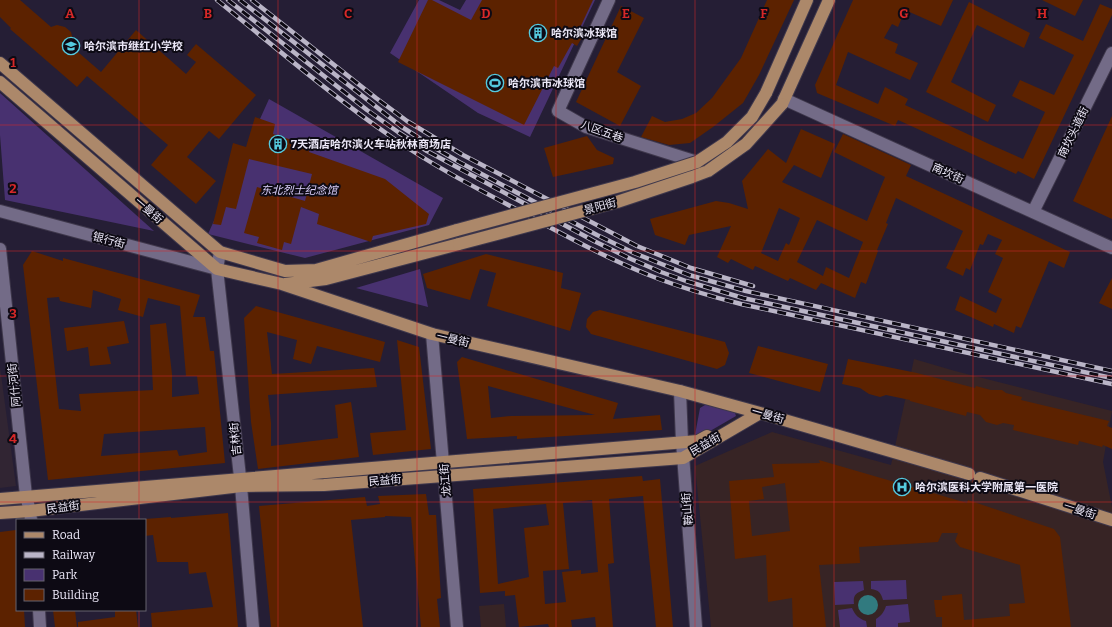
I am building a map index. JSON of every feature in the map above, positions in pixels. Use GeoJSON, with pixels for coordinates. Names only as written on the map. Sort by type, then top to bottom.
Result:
{"type":"FeatureCollection","features":[{"type":"Feature","properties":{"kind":"main road","name":"景阳街"},"geometry":{"type":"LineString","coordinates":[[316,270],[635,182],[696,162],[727,142],[752,117],[766,93],[807,0]]}},
{"type":"Feature","properties":{"kind":"main road","name":"景阳街"},"geometry":{"type":"LineString","coordinates":[[282,284],[326,279],[459,244],[617,202],[708,171],[746,144],[783,101],[829,0]]}},
{"type":"Feature","properties":{"kind":"main road","name":"一曼街"},"geometry":{"type":"LineString","coordinates":[[0,63],[220,252],[285,271],[316,270]]}},
{"type":"Feature","properties":{"kind":"main road","name":"一曼街"},"geometry":{"type":"LineString","coordinates":[[0,82],[217,269],[282,284],[432,334],[680,391],[756,411],[974,476],[1112,520]]}},
{"type":"Feature","properties":{"kind":"main road","name":"民益街"},"geometry":{"type":"LineString","coordinates":[[0,499],[240,482],[698,441],[756,411]]}},
{"type":"Feature","properties":{"kind":"main road","name":"民益街"},"geometry":{"type":"LineString","coordinates":[[0,513],[30,515],[240,482],[324,485],[683,458],[756,411]]}},
{"type":"Feature","properties":{"kind":"street","name":"八区五巷"},"geometry":{"type":"LineString","coordinates":[[609,0],[558,111],[586,127],[696,162]]}},
{"type":"Feature","properties":{"kind":"street","name":"南坎头道街"},"geometry":{"type":"LineString","coordinates":[[1033,212],[1112,53]]}},
{"type":"Feature","properties":{"kind":"street","name":"南坎街"},"geometry":{"type":"LineString","coordinates":[[783,101],[1112,248]]}},
{"type":"Feature","properties":{"kind":"street","name":"银行街"},"geometry":{"type":"LineString","coordinates":[[0,211],[217,269]]}},
{"type":"Feature","properties":{"kind":"street","name":"阿什河街"},"geometry":{"type":"LineString","coordinates":[[0,249],[26,496],[30,515]]}},
{"type":"Feature","properties":{"kind":"street","name":"吉林街"},"geometry":{"type":"LineString","coordinates":[[220,252],[217,269],[240,482],[253,627]]}},
{"type":"Feature","properties":{"kind":"street","name":"龙江街"},"geometry":{"type":"LineString","coordinates":[[432,334],[457,627]]}},
{"type":"Feature","properties":{"kind":"street","name":"鞍山街"},"geometry":{"type":"LineString","coordinates":[[680,391],[683,458],[696,627]]}},
{"type":"Feature","properties":{"kind":"street"},"geometry":{"type":"LineString","coordinates":[[39,611],[40,627]]}},
{"type":"Feature","properties":{"kind":"shaded area","name":"哈尔滨医科大学附属第一医院"},"geometry":{"type":"Polygon","coordinates":[[[914,359],[1112,411],[1103,462],[1112,507],[1112,627],[711,627],[695,466],[772,432],[891,465],[914,359]]]}},
{"type":"Feature","properties":{"kind":"shaded area"},"geometry":{"type":"Polygon","coordinates":[[[0,367],[16,486],[0,488],[0,367]]]}},
{"type":"Feature","properties":{"kind":"shaded area"},"geometry":{"type":"Polygon","coordinates":[[[868,595],[875,598],[878,605],[875,612],[868,615],[861,612],[858,605],[861,598],[868,595]]]}},
{"type":"Feature","properties":{"kind":"shaded area"},"geometry":{"type":"Polygon","coordinates":[[[504,604],[506,627],[481,627],[479,606],[504,604]]]}},
{"type":"Feature","properties":{"kind":"green space","name":"哈尔滨市冰球馆"},"geometry":{"type":"Polygon","coordinates":[[[419,0],[439,0],[460,10],[466,0],[595,0],[530,137],[478,113],[390,53],[419,0]]]}},
{"type":"Feature","properties":{"kind":"green space"},"geometry":{"type":"Polygon","coordinates":[[[0,93],[154,231],[5,200],[0,135],[0,93]]]}},
{"type":"Feature","properties":{"kind":"green space","name":"东北烈士纪念馆"},"geometry":{"type":"Polygon","coordinates":[[[269,99],[443,198],[429,225],[305,258],[208,234],[269,99]]]}},
{"type":"Feature","properties":{"kind":"green space"},"geometry":{"type":"Polygon","coordinates":[[[420,269],[428,307],[356,288],[420,269]]]}},
{"type":"Feature","properties":{"kind":"green space"},"geometry":{"type":"Polygon","coordinates":[[[710,404],[734,410],[736,416],[698,438],[695,435],[700,408],[710,404]]]}},
{"type":"Feature","properties":{"kind":"green space"},"geometry":{"type":"Polygon","coordinates":[[[906,580],[907,599],[883,600],[879,592],[871,589],[871,581],[906,580]]]}},
{"type":"Feature","properties":{"kind":"green space"},"geometry":{"type":"Polygon","coordinates":[[[863,581],[864,590],[855,595],[854,604],[835,605],[834,582],[863,581]]]}},
{"type":"Feature","properties":{"kind":"green space"},"geometry":{"type":"Polygon","coordinates":[[[908,604],[910,622],[898,623],[898,627],[876,627],[876,619],[882,614],[886,606],[908,604]]]}},
{"type":"Feature","properties":{"kind":"green space"},"geometry":{"type":"Polygon","coordinates":[[[852,608],[854,613],[866,621],[867,627],[840,627],[838,610],[852,608]]]}},
{"type":"Feature","properties":{"kind":"building"},"geometry":{"type":"Polygon","coordinates":[[[0,0],[20,0],[51,27],[57,25],[65,27],[71,32],[73,40],[71,46],[101,72],[136,30],[186,74],[196,62],[187,55],[196,44],[256,95],[219,139],[209,131],[187,157],[216,181],[196,204],[151,165],[168,145],[87,76],[77,87],[10,29],[11,28],[0,17],[0,0]]]}},
{"type":"Feature","properties":{"kind":"building","name":"哈尔滨市冰球馆"},"geometry":{"type":"Polygon","coordinates":[[[428,0],[432,0],[471,20],[482,0],[593,0],[578,32],[584,34],[577,46],[572,43],[558,68],[554,66],[524,125],[398,62],[428,0]]]}},
{"type":"Feature","properties":{"kind":"building"},"geometry":{"type":"Polygon","coordinates":[[[767,0],[794,0],[759,75],[743,103],[690,143],[669,145],[641,137],[652,116],[665,122],[682,119],[696,113],[712,98],[741,58],[767,0]]]}},
{"type":"Feature","properties":{"kind":"building"},"geometry":{"type":"Polygon","coordinates":[[[853,0],[953,0],[941,26],[905,10],[898,27],[892,24],[884,38],[898,44],[895,53],[918,63],[910,80],[848,52],[836,85],[878,104],[885,87],[908,99],[905,105],[1023,159],[1045,112],[1012,96],[1020,80],[1054,95],[1074,55],[1039,38],[1046,24],[1083,41],[1100,4],[1112,9],[1112,15],[1034,179],[1018,171],[1016,174],[898,120],[895,126],[817,93],[815,85],[853,0]]]}},
{"type":"Feature","properties":{"kind":"building"},"geometry":{"type":"Polygon","coordinates":[[[1042,0],[1083,0],[1075,16],[1042,0]]]}},
{"type":"Feature","properties":{"kind":"building"},"geometry":{"type":"Polygon","coordinates":[[[969,2],[1030,33],[1024,48],[977,25],[951,82],[996,105],[988,122],[926,92],[969,2]]]}},
{"type":"Feature","properties":{"kind":"building"},"geometry":{"type":"Polygon","coordinates":[[[621,6],[644,18],[617,72],[641,86],[620,126],[576,102],[621,6]]]}},
{"type":"Feature","properties":{"kind":"building"},"geometry":{"type":"Polygon","coordinates":[[[1112,116],[1112,219],[1073,201],[1112,116]]]}},
{"type":"Feature","properties":{"kind":"building"},"geometry":{"type":"Polygon","coordinates":[[[255,117],[275,124],[273,134],[311,146],[309,152],[385,179],[429,214],[426,224],[373,236],[371,242],[317,224],[319,214],[301,207],[291,244],[284,242],[282,250],[257,243],[259,237],[244,233],[257,187],[305,201],[312,174],[249,159],[236,209],[226,207],[221,225],[213,224],[233,143],[246,147],[255,117]]]}},
{"type":"Feature","properties":{"kind":"building"},"geometry":{"type":"Polygon","coordinates":[[[801,129],[835,144],[821,178],[794,165],[782,182],[867,221],[885,177],[834,152],[843,134],[911,165],[906,176],[1070,252],[1064,268],[1049,261],[1021,328],[1016,326],[1014,333],[994,324],[993,327],[955,310],[960,296],[996,313],[1002,299],[988,292],[1003,258],[995,254],[1002,240],[988,234],[983,245],[980,244],[970,270],[966,268],[963,276],[946,268],[963,231],[896,198],[886,223],[888,224],[877,250],[878,251],[866,284],[861,282],[855,298],[821,283],[816,290],[790,278],[788,281],[755,266],[753,270],[731,259],[728,263],[717,257],[731,226],[689,235],[685,245],[655,235],[650,219],[716,201],[729,203],[748,209],[742,181],[768,149],[786,163],[801,129]],[[779,208],[761,253],[778,261],[786,243],[789,245],[800,218],[779,208]],[[817,220],[797,262],[823,276],[826,267],[849,278],[863,242],[817,220]]]}},
{"type":"Feature","properties":{"kind":"building"},"geometry":{"type":"Polygon","coordinates":[[[587,136],[597,150],[614,158],[613,164],[553,177],[544,148],[587,136]]]}},
{"type":"Feature","properties":{"kind":"building"},"geometry":{"type":"Polygon","coordinates":[[[32,251],[63,261],[63,258],[200,295],[193,317],[205,317],[210,351],[214,351],[225,463],[48,480],[23,265],[32,251]],[[93,290],[91,308],[60,301],[59,297],[47,298],[59,409],[81,411],[79,394],[153,390],[150,325],[166,323],[172,374],[172,397],[199,394],[197,376],[186,376],[180,306],[148,298],[143,317],[118,310],[121,299],[93,290]],[[205,427],[104,434],[101,456],[177,450],[179,456],[207,452],[205,427]]]}},
{"type":"Feature","properties":{"kind":"building"},"geometry":{"type":"Polygon","coordinates":[[[486,254],[563,273],[561,288],[581,293],[570,331],[487,306],[496,273],[480,269],[470,300],[427,288],[423,274],[486,254]]]}},
{"type":"Feature","properties":{"kind":"building"},"geometry":{"type":"Polygon","coordinates":[[[1112,278],[1112,309],[1099,303],[1112,278]]]}},
{"type":"Feature","properties":{"kind":"building"},"geometry":{"type":"Polygon","coordinates":[[[256,306],[385,342],[380,362],[317,346],[311,364],[293,359],[297,340],[267,332],[272,374],[374,368],[377,387],[268,395],[271,423],[271,446],[338,438],[335,405],[351,402],[359,457],[258,469],[251,422],[244,318],[256,306]]]}},
{"type":"Feature","properties":{"kind":"building"},"geometry":{"type":"Polygon","coordinates":[[[600,310],[725,342],[729,353],[725,365],[717,369],[591,334],[586,327],[587,319],[593,312],[600,310]]]}},
{"type":"Feature","properties":{"kind":"building"},"geometry":{"type":"Polygon","coordinates":[[[124,321],[129,343],[107,347],[111,364],[90,366],[88,347],[67,351],[64,328],[124,321]]]}},
{"type":"Feature","properties":{"kind":"building"},"geometry":{"type":"Polygon","coordinates":[[[397,340],[419,347],[431,449],[373,455],[370,433],[406,430],[397,340]]]}},
{"type":"Feature","properties":{"kind":"building"},"geometry":{"type":"Polygon","coordinates":[[[758,346],[828,364],[820,392],[749,373],[758,346]]]}},
{"type":"Feature","properties":{"kind":"building"},"geometry":{"type":"Polygon","coordinates":[[[462,357],[618,403],[613,419],[660,415],[662,430],[517,439],[517,436],[467,439],[457,362],[462,357]],[[488,386],[491,418],[511,416],[595,415],[488,386]]]}},
{"type":"Feature","properties":{"kind":"building"},"geometry":{"type":"Polygon","coordinates":[[[848,359],[917,373],[975,388],[976,386],[991,390],[1002,390],[1006,393],[1022,397],[1021,400],[1109,421],[1107,426],[1112,428],[1112,449],[1103,445],[1102,447],[1079,441],[1078,445],[1013,430],[1014,425],[1003,423],[997,425],[986,422],[980,415],[967,412],[966,416],[910,400],[886,395],[880,397],[869,394],[860,388],[842,384],[848,359]]]}},
{"type":"Feature","properties":{"kind":"building","name":"哈尔滨医科大学附属第一医院"},"geometry":{"type":"Polygon","coordinates":[[[819,460],[967,503],[968,500],[1054,529],[1060,537],[1071,627],[942,627],[942,617],[936,617],[934,600],[942,600],[942,596],[962,594],[964,620],[1010,616],[1009,604],[1025,603],[1020,565],[960,547],[955,541],[958,533],[942,533],[938,542],[859,547],[860,563],[819,565],[826,627],[793,627],[792,598],[768,602],[766,555],[735,559],[729,481],[774,477],[772,464],[820,463],[819,460]],[[785,483],[762,487],[764,499],[749,501],[752,536],[790,531],[785,483]]]}},
{"type":"Feature","properties":{"kind":"building"},"geometry":{"type":"Polygon","coordinates":[[[642,476],[643,481],[660,479],[673,627],[656,627],[643,496],[609,499],[614,563],[608,564],[613,627],[596,627],[595,617],[571,620],[572,627],[549,627],[548,624],[519,627],[515,595],[505,596],[505,591],[480,593],[473,489],[642,476]],[[592,500],[563,503],[569,569],[543,571],[545,604],[566,602],[562,572],[581,570],[581,574],[598,572],[592,500]],[[546,504],[493,509],[498,584],[529,577],[524,528],[549,525],[546,504]]]}},
{"type":"Feature","properties":{"kind":"building"},"geometry":{"type":"Polygon","coordinates":[[[426,494],[429,515],[436,515],[441,598],[437,599],[440,627],[421,627],[411,517],[385,516],[351,520],[363,627],[271,627],[259,506],[365,497],[367,506],[380,504],[378,496],[426,494]]]}},
{"type":"Feature","properties":{"kind":"building"},"geometry":{"type":"Polygon","coordinates":[[[228,513],[238,627],[152,627],[151,613],[213,607],[206,572],[189,574],[188,562],[157,562],[153,535],[146,536],[145,519],[228,513]]]}},
{"type":"Feature","properties":{"kind":"building"},"geometry":{"type":"Polygon","coordinates":[[[16,530],[16,611],[24,611],[25,627],[0,627],[0,532],[16,530]]]}},
{"type":"Feature","properties":{"kind":"building"},"geometry":{"type":"Polygon","coordinates":[[[53,611],[75,611],[77,627],[55,627],[53,611]]]}},
{"type":"Feature","properties":{"kind":"building"},"geometry":{"type":"Polygon","coordinates":[[[115,611],[136,611],[138,627],[78,627],[78,622],[115,617],[115,611]]]}},
{"type":"Feature","properties":{"kind":"railway"},"geometry":{"type":"LineString","coordinates":[[217,0],[326,88],[370,122],[408,148],[453,175],[551,228],[640,272],[710,296],[741,304],[1112,384]]}},
{"type":"Feature","properties":{"kind":"railway"},"geometry":{"type":"LineString","coordinates":[[228,0],[367,110],[427,151],[594,241],[661,272],[743,298],[1112,378]]}},
{"type":"Feature","properties":{"kind":"railway"},"geometry":{"type":"LineString","coordinates":[[240,0],[402,127],[430,145],[459,162],[634,253],[689,275],[746,291],[1112,371]]}},
{"type":"Feature","properties":{"kind":"railway"},"geometry":{"type":"LineString","coordinates":[[252,0],[407,121],[463,155],[637,246],[691,268],[753,286]]}},
{"type":"Feature","properties":{"kind":"place","name":"哈尔滨冰球馆"},"geometry":{"type":"Point","coordinates":[538,33]}},
{"type":"Feature","properties":{"kind":"place","name":"哈尔滨市继红小学校"},"geometry":{"type":"Point","coordinates":[71,46]}},
{"type":"Feature","properties":{"kind":"place","name":"哈尔滨市冰球馆"},"geometry":{"type":"Point","coordinates":[495,83]}},
{"type":"Feature","properties":{"kind":"place","name":"7天酒店哈尔滨火车站秋林商场店"},"geometry":{"type":"Point","coordinates":[278,144]}},
{"type":"Feature","properties":{"kind":"place","name":"哈尔滨医科大学附属第一医院"},"geometry":{"type":"Point","coordinates":[902,487]}}]}
